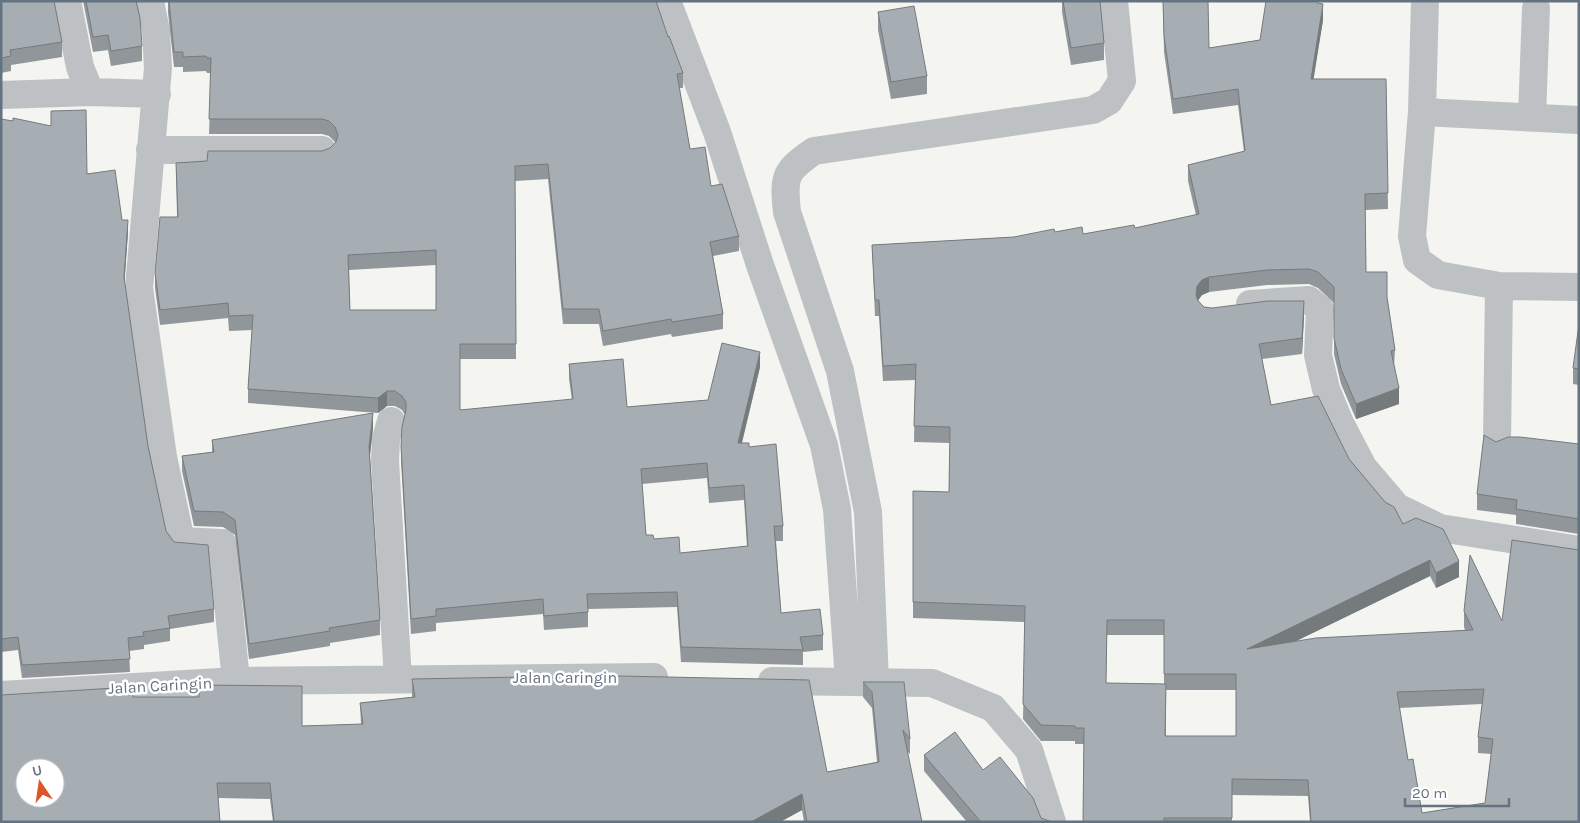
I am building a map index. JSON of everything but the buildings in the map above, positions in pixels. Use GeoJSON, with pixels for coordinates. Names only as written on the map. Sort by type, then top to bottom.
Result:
{"type":"FeatureCollection","features":[{"type":"Feature","properties":{"kind":"street"},"geometry":{"type":"LineString","coordinates":[[67,1],[80,67],[90,92]]}},
{"type":"Feature","properties":{"kind":"street"},"geometry":{"type":"LineString","coordinates":[[150,1],[156,31],[157,94],[150,150],[139,288],[163,456],[181,540],[222,543],[236,681]]}},
{"type":"Feature","properties":{"kind":"street"},"geometry":{"type":"LineString","coordinates":[[667,1],[688,53],[748,222],[760,265],[824,445],[837,509],[862,682]]}},
{"type":"Feature","properties":{"kind":"street"},"geometry":{"type":"LineString","coordinates":[[862,682],[868,512],[840,371],[787,212],[784,188],[791,166],[814,151],[1093,110],[1109,101],[1122,81],[1114,1]]}},
{"type":"Feature","properties":{"kind":"street"},"geometry":{"type":"LineString","coordinates":[[1425,1],[1422,112],[1412,236],[1417,260],[1438,275],[1499,286],[1579,286]]}},
{"type":"Feature","properties":{"kind":"street"},"geometry":{"type":"LineString","coordinates":[[1532,117],[1536,8]]}},
{"type":"Feature","properties":{"kind":"street"},"geometry":{"type":"LineString","coordinates":[[1,95],[90,92],[157,94]]}},
{"type":"Feature","properties":{"kind":"street"},"geometry":{"type":"LineString","coordinates":[[1422,112],[1579,120]]}},
{"type":"Feature","properties":{"kind":"street"},"geometry":{"type":"LineString","coordinates":[[150,150],[322,150]]}},
{"type":"Feature","properties":{"kind":"street"},"geometry":{"type":"LineString","coordinates":[[748,222],[787,212]]}},
{"type":"Feature","properties":{"kind":"street"},"geometry":{"type":"LineString","coordinates":[[1497,442],[1499,286]]}},
{"type":"Feature","properties":{"kind":"street"},"geometry":{"type":"LineString","coordinates":[[1221,307],[1267,301],[1309,300],[1320,309],[1318,355],[1326,389],[1340,423],[1363,467],[1397,508],[1440,528],[1579,550]]}},
{"type":"Feature","properties":{"kind":"street"},"geometry":{"type":"LineString","coordinates":[[391,421],[386,439],[385,461],[398,679]]}},
{"type":"Feature","properties":{"kind":"street","name":"Jalan Caringin"},"geometry":{"type":"LineString","coordinates":[[1,695],[236,681],[613,676],[680,678]]}},
{"type":"Feature","properties":{"kind":"street"},"geometry":{"type":"LineString","coordinates":[[747,680],[932,683],[993,708],[1029,750],[1052,822]]}}]}
